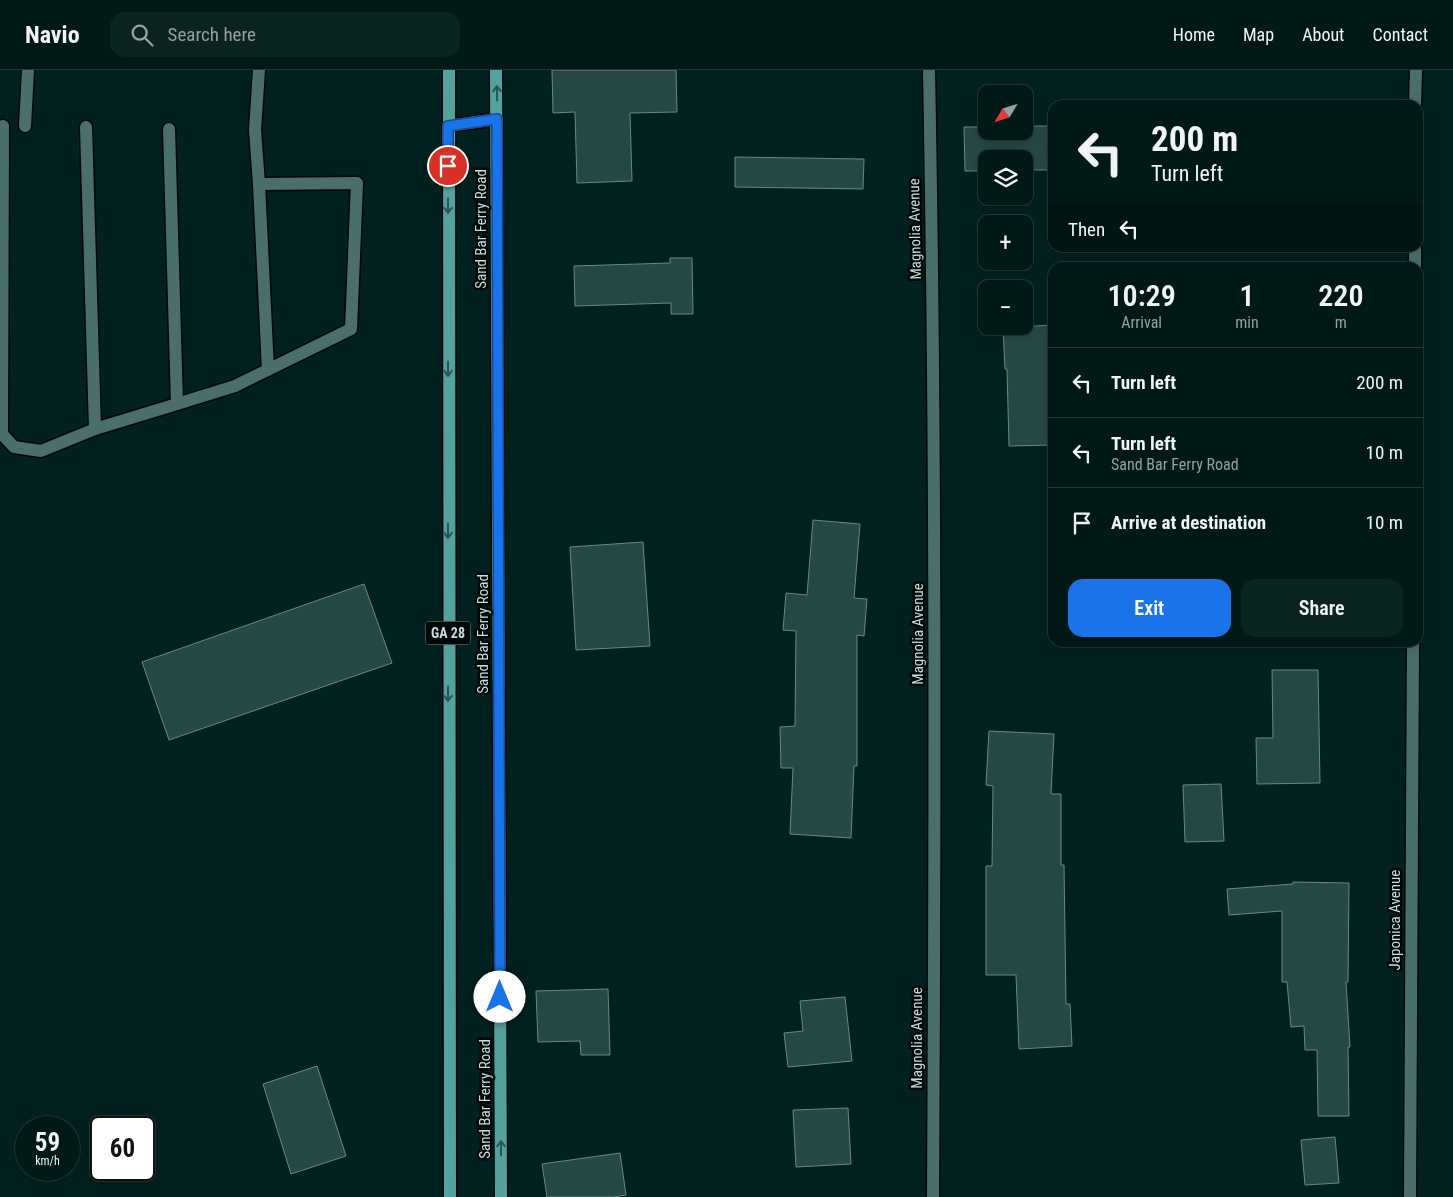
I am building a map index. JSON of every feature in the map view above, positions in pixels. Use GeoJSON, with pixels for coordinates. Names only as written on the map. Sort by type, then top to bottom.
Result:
{"type":"FeatureCollection","features":[{"type":"Feature","properties":{"kind":"main road","name":"GA 28"},"geometry":{"type":"LineString","coordinates":[[449,70],[450,1197]]}},
{"type":"Feature","properties":{"kind":"main road","name":"Sand Bar Ferry Road"},"geometry":{"type":"LineString","coordinates":[[496,70],[501,1197]]}},
{"type":"Feature","properties":{"kind":"street"},"geometry":{"type":"LineString","coordinates":[[25,126],[28,70]]}},
{"type":"Feature","properties":{"kind":"street"},"geometry":{"type":"LineString","coordinates":[[259,70],[255,130],[268,370]]}},
{"type":"Feature","properties":{"kind":"street","name":"Magnolia Avenue"},"geometry":{"type":"LineString","coordinates":[[928,70],[932,254],[935,819],[932,1197]]}},
{"type":"Feature","properties":{"kind":"street"},"geometry":{"type":"LineString","coordinates":[[1416,70],[1416,100]]}},
{"type":"Feature","properties":{"kind":"street"},"geometry":{"type":"LineString","coordinates":[[448,126],[497,119]]}},
{"type":"Feature","properties":{"kind":"street"},"geometry":{"type":"LineString","coordinates":[[3,126],[2,434],[14,447],[41,451],[95,429],[235,386],[351,329],[357,184],[259,184]]}},
{"type":"Feature","properties":{"kind":"street"},"geometry":{"type":"LineString","coordinates":[[86,127],[95,429]]}},
{"type":"Feature","properties":{"kind":"street"},"geometry":{"type":"LineString","coordinates":[[169,129],[177,404]]}},
{"type":"Feature","properties":{"kind":"street","name":"Japonica Avenue"},"geometry":{"type":"LineString","coordinates":[[1410,1197],[1413,647]]}},
{"type":"Feature","properties":{"kind":"building"},"geometry":{"type":"Polygon","coordinates":[[[552,70],[676,70],[677,112],[630,113],[632,181],[577,183],[575,112],[553,113],[552,70]]]}},
{"type":"Feature","properties":{"kind":"building"},"geometry":{"type":"Polygon","coordinates":[[[1033,126],[1048,126],[1048,170],[1033,170],[1033,150],[978,150],[978,171],[965,171],[964,127],[978,127],[978,140],[1033,140],[1033,126]]]}},
{"type":"Feature","properties":{"kind":"building"},"geometry":{"type":"Polygon","coordinates":[[[735,157],[864,159],[863,189],[735,187],[735,157]]]}},
{"type":"Feature","properties":{"kind":"building"},"geometry":{"type":"Polygon","coordinates":[[[670,258],[692,258],[693,314],[671,314],[671,303],[575,306],[574,266],[670,263],[670,258]]]}},
{"type":"Feature","properties":{"kind":"building"},"geometry":{"type":"Polygon","coordinates":[[[1048,325],[1048,445],[1009,446],[1007,369],[1005,369],[1003,335],[1033,335],[1033,326],[1048,325]]]}},
{"type":"Feature","properties":{"kind":"building"},"geometry":{"type":"Polygon","coordinates":[[[813,520],[860,524],[854,598],[867,599],[864,636],[857,635],[857,766],[854,766],[851,838],[790,834],[793,768],[781,768],[780,727],[795,726],[796,631],[783,630],[786,593],[807,595],[813,520]]]}},
{"type":"Feature","properties":{"kind":"building"},"geometry":{"type":"Polygon","coordinates":[[[643,542],[650,646],[576,650],[570,547],[643,542]]]}},
{"type":"Feature","properties":{"kind":"building"},"geometry":{"type":"Polygon","coordinates":[[[364,584],[392,663],[169,740],[142,662],[364,584]]]}},
{"type":"Feature","properties":{"kind":"building"},"geometry":{"type":"Polygon","coordinates":[[[1272,670],[1318,670],[1320,783],[1257,784],[1256,738],[1273,738],[1272,670]]]}},
{"type":"Feature","properties":{"kind":"building"},"geometry":{"type":"Polygon","coordinates":[[[989,731],[1054,734],[1051,794],[1061,794],[1061,865],[1064,865],[1066,1004],[1070,1004],[1072,1046],[1019,1049],[1016,975],[986,975],[986,866],[992,866],[993,786],[986,785],[989,731]]]}},
{"type":"Feature","properties":{"kind":"building"},"geometry":{"type":"Polygon","coordinates":[[[1221,784],[1224,841],[1185,842],[1183,785],[1221,784]]]}},
{"type":"Feature","properties":{"kind":"building"},"geometry":{"type":"Polygon","coordinates":[[[1293,882],[1349,883],[1348,982],[1346,982],[1350,1047],[1348,1047],[1349,1116],[1318,1116],[1317,1050],[1305,1050],[1304,1026],[1291,1027],[1287,982],[1282,982],[1282,911],[1229,915],[1227,889],[1293,884],[1293,882]]]}},
{"type":"Feature","properties":{"kind":"building"},"geometry":{"type":"Polygon","coordinates":[[[608,989],[610,1055],[581,1055],[580,1041],[538,1042],[536,991],[608,989]]]}},
{"type":"Feature","properties":{"kind":"building"},"geometry":{"type":"Polygon","coordinates":[[[845,997],[852,1061],[788,1067],[784,1033],[803,1031],[800,1001],[845,997]]]}},
{"type":"Feature","properties":{"kind":"building"},"geometry":{"type":"Polygon","coordinates":[[[317,1066],[346,1156],[291,1174],[263,1084],[317,1066]]]}},
{"type":"Feature","properties":{"kind":"building"},"geometry":{"type":"Polygon","coordinates":[[[848,1108],[851,1164],[796,1167],[793,1110],[848,1108]]]}},
{"type":"Feature","properties":{"kind":"building"},"geometry":{"type":"Polygon","coordinates":[[[1335,1137],[1339,1183],[1305,1185],[1301,1140],[1335,1137]]]}},
{"type":"Feature","properties":{"kind":"building"},"geometry":{"type":"Polygon","coordinates":[[[620,1153],[626,1195],[613,1197],[547,1197],[542,1164],[620,1153]]]}},
{"type":"Feature","properties":{"kind":"route"},"geometry":{"type":"LineString","coordinates":[[448,166],[448,126],[497,119],[500,997]]}}]}
